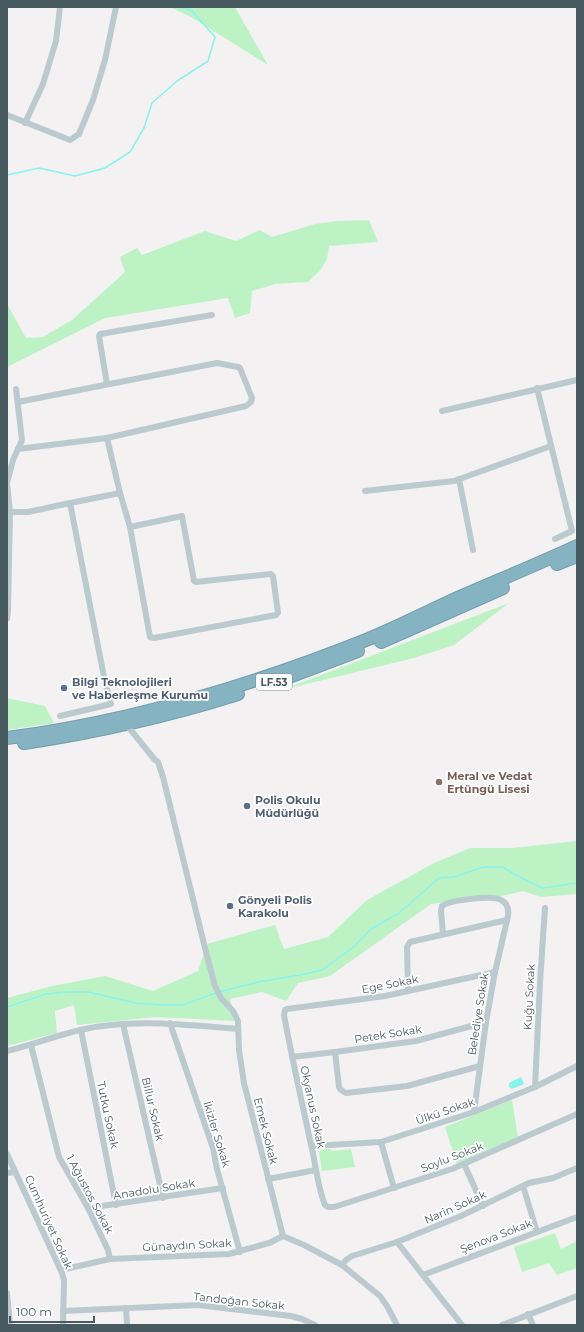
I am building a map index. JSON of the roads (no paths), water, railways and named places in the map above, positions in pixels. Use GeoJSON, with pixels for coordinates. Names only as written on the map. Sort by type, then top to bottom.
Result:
{"type":"FeatureCollection","features":[{"type":"Feature","properties":{"kind":"highway","name":"LF.53"},"geometry":{"type":"LineString","coordinates":[[7,738],[136,714],[232,688],[367,639],[577,546]]}},
{"type":"Feature","properties":{"kind":"highway","name":"LF.53"},"geometry":{"type":"LineString","coordinates":[[7,746],[80,734],[126,724],[246,692],[373,646],[577,556]]}},
{"type":"Feature","properties":{"kind":"street"},"geometry":{"type":"LineString","coordinates":[[25,123],[43,84],[56,42],[60,7]]}},
{"type":"Feature","properties":{"kind":"street"},"geometry":{"type":"LineString","coordinates":[[7,115],[70,140],[79,134],[93,100],[105,60],[116,7]]}},
{"type":"Feature","properties":{"kind":"street"},"geometry":{"type":"LineString","coordinates":[[108,384],[99,336],[100,334],[212,315]]}},
{"type":"Feature","properties":{"kind":"street"},"geometry":{"type":"LineString","coordinates":[[18,402],[217,364],[240,368],[252,398],[251,402],[246,406],[107,438],[18,449]]}},
{"type":"Feature","properties":{"kind":"street"},"geometry":{"type":"LineString","coordinates":[[442,411],[577,380]]}},
{"type":"Feature","properties":{"kind":"street"},"geometry":{"type":"LineString","coordinates":[[537,388],[572,531],[555,540]]}},
{"type":"Feature","properties":{"kind":"street"},"geometry":{"type":"LineString","coordinates":[[7,619],[7,483],[13,460],[22,440],[16,389]]}},
{"type":"Feature","properties":{"kind":"street"},"geometry":{"type":"LineString","coordinates":[[107,438],[130,527],[148,635],[151,638],[276,615],[278,613],[273,576],[271,574],[194,581],[182,516],[130,527]]}},
{"type":"Feature","properties":{"kind":"street"},"geometry":{"type":"LineString","coordinates":[[365,491],[459,480],[551,446]]}},
{"type":"Feature","properties":{"kind":"street"},"geometry":{"type":"LineString","coordinates":[[459,480],[473,550]]}},
{"type":"Feature","properties":{"kind":"street"},"geometry":{"type":"LineString","coordinates":[[8,512],[28,512],[120,493]]}},
{"type":"Feature","properties":{"kind":"street"},"geometry":{"type":"LineString","coordinates":[[60,716],[111,704],[105,682],[70,503]]}},
{"type":"Feature","properties":{"kind":"street","name":"Emek Sokak"},"geometry":{"type":"LineString","coordinates":[[126,724],[158,762],[163,777],[204,948],[215,986],[221,998],[236,1015],[238,1021],[238,1050],[244,1083],[283,1236]]}},
{"type":"Feature","properties":{"kind":"street"},"geometry":{"type":"LineString","coordinates":[[408,990],[408,944],[443,934],[507,920],[509,912],[508,906],[500,899],[484,898],[443,905],[441,909],[443,934]]}},
{"type":"Feature","properties":{"kind":"street","name":"Kuğu Sokak"},"geometry":{"type":"LineString","coordinates":[[535,1087],[545,908]]}},
{"type":"Feature","properties":{"kind":"street","name":"Belediye Sokak"},"geometry":{"type":"LineString","coordinates":[[474,1112],[486,1022],[495,972],[507,920]]}},
{"type":"Feature","properties":{"kind":"street","name":"Ege Sokak"},"geometry":{"type":"LineString","coordinates":[[287,1009],[385,996],[495,972]]}},
{"type":"Feature","properties":{"kind":"street","name":"Okyanus Sokak"},"geometry":{"type":"LineString","coordinates":[[287,1009],[285,1010],[284,1014],[316,1170],[324,1202],[330,1208]]}},
{"type":"Feature","properties":{"kind":"street","name":"Petek Sokak"},"geometry":{"type":"LineString","coordinates":[[292,1057],[416,1041],[486,1022]]}},
{"type":"Feature","properties":{"kind":"street"},"geometry":{"type":"LineString","coordinates":[[7,1051],[81,1030],[123,1024],[170,1023],[238,1029]]}},
{"type":"Feature","properties":{"kind":"street","name":"İkizler Sokak"},"geometry":{"type":"LineString","coordinates":[[170,1023],[213,1148],[217,1169],[240,1252]]}},
{"type":"Feature","properties":{"kind":"street","name":"Billur Sokak"},"geometry":{"type":"LineString","coordinates":[[123,1024],[163,1198]]}},
{"type":"Feature","properties":{"kind":"street","name":"Tutku Sokak"},"geometry":{"type":"LineString","coordinates":[[81,1030],[116,1204]]}},
{"type":"Feature","properties":{"kind":"street","name":"1 Ağustos Sokak"},"geometry":{"type":"LineString","coordinates":[[31,1045],[59,1157],[88,1208],[108,1250],[110,1259]]}},
{"type":"Feature","properties":{"kind":"street"},"geometry":{"type":"LineString","coordinates":[[335,1052],[340,1089],[346,1094],[407,1086],[480,1066]]}},
{"type":"Feature","properties":{"kind":"street","name":"Ülkü Sokak"},"geometry":{"type":"LineString","coordinates":[[312,1146],[381,1142],[474,1112],[535,1087],[577,1066]]}},
{"type":"Feature","properties":{"kind":"street","name":"Soylu Sokak"},"geometry":{"type":"LineString","coordinates":[[330,1208],[464,1164],[577,1114]]}},
{"type":"Feature","properties":{"kind":"street"},"geometry":{"type":"LineString","coordinates":[[381,1142],[394,1188]]}},
{"type":"Feature","properties":{"kind":"street","name":"Cumhuriyet Sokak"},"geometry":{"type":"LineString","coordinates":[[7,1154],[61,1270],[64,1280],[63,1325]]}},
{"type":"Feature","properties":{"kind":"street"},"geometry":{"type":"LineString","coordinates":[[464,1164],[483,1206]]}},
{"type":"Feature","properties":{"kind":"street","name":"Narin Sokak"},"geometry":{"type":"LineString","coordinates":[[342,1265],[352,1256],[397,1242],[461,1216],[523,1186],[560,1176],[577,1168]]}},
{"type":"Feature","properties":{"kind":"street"},"geometry":{"type":"LineString","coordinates":[[268,1179],[316,1170]]}},
{"type":"Feature","properties":{"kind":"street"},"geometry":{"type":"LineString","coordinates":[[7,1173],[15,1172]]}},
{"type":"Feature","properties":{"kind":"street"},"geometry":{"type":"LineString","coordinates":[[523,1186],[537,1232]]}},
{"type":"Feature","properties":{"kind":"street","name":"Anadolu Sokak"},"geometry":{"type":"LineString","coordinates":[[88,1208],[223,1188]]}},
{"type":"Feature","properties":{"kind":"street","name":"Şenova Sokak"},"geometry":{"type":"LineString","coordinates":[[423,1275],[577,1217]]}},
{"type":"Feature","properties":{"kind":"street"},"geometry":{"type":"LineString","coordinates":[[283,1236],[342,1265],[380,1296],[387,1306],[395,1324]]}},
{"type":"Feature","properties":{"kind":"street","name":"Günaydın Sokak"},"geometry":{"type":"LineString","coordinates":[[61,1270],[110,1259],[221,1255],[240,1252],[269,1243],[283,1236]]}},
{"type":"Feature","properties":{"kind":"street"},"geometry":{"type":"LineString","coordinates":[[397,1242],[462,1325]]}},
{"type":"Feature","properties":{"kind":"street"},"geometry":{"type":"LineString","coordinates":[[7,1293],[10,1325]]}},
{"type":"Feature","properties":{"kind":"street"},"geometry":{"type":"LineString","coordinates":[[502,1325],[577,1296]]}},
{"type":"Feature","properties":{"kind":"street","name":"Tandoğan Sokak"},"geometry":{"type":"LineString","coordinates":[[63,1311],[198,1305],[291,1316],[315,1325]]}},
{"type":"Feature","properties":{"kind":"street"},"geometry":{"type":"LineString","coordinates":[[126,1308],[127,1325]]}},
{"type":"Feature","properties":{"kind":"street"},"geometry":{"type":"LineString","coordinates":[[528,1314],[533,1325]]}},
{"type":"Feature","properties":{"kind":"water"},"geometry":{"type":"Polygon","coordinates":[[[521,1077],[524,1084],[512,1089],[509,1087],[509,1083],[521,1077]]]}},
{"type":"Feature","properties":{"kind":"waterway"},"geometry":{"type":"LineString","coordinates":[[7,175],[39,168],[75,176],[105,168],[130,152],[144,128],[152,103],[177,81],[208,61],[215,37],[192,11],[181,7]]}},
{"type":"Feature","properties":{"kind":"waterway"},"geometry":{"type":"LineString","coordinates":[[219,992],[258,982],[322,970],[355,946],[371,929],[399,913],[439,878],[454,877],[483,867],[502,867],[543,888],[577,883]]}},
{"type":"Feature","properties":{"kind":"waterway"},"geometry":{"type":"LineString","coordinates":[[7,1007],[46,994],[65,992],[88,992],[136,1003],[161,1005],[182,1005],[216,993]]}},
{"type":"Feature","properties":{"kind":"place","name":"Bilgi Teknolojileri ve Haberleşme Kurumu"},"geometry":{"type":"Point","coordinates":[64,688]}},
{"type":"Feature","properties":{"kind":"place","name":"Meral ve Vedat Ertüngü Lisesi"},"geometry":{"type":"Point","coordinates":[439,782]}},
{"type":"Feature","properties":{"kind":"place","name":"Polis Okulu Müdürlüğü"},"geometry":{"type":"Point","coordinates":[247,806]}},
{"type":"Feature","properties":{"kind":"place","name":"Gönyeli Polis Karakolu"},"geometry":{"type":"Point","coordinates":[230,906]}}]}
